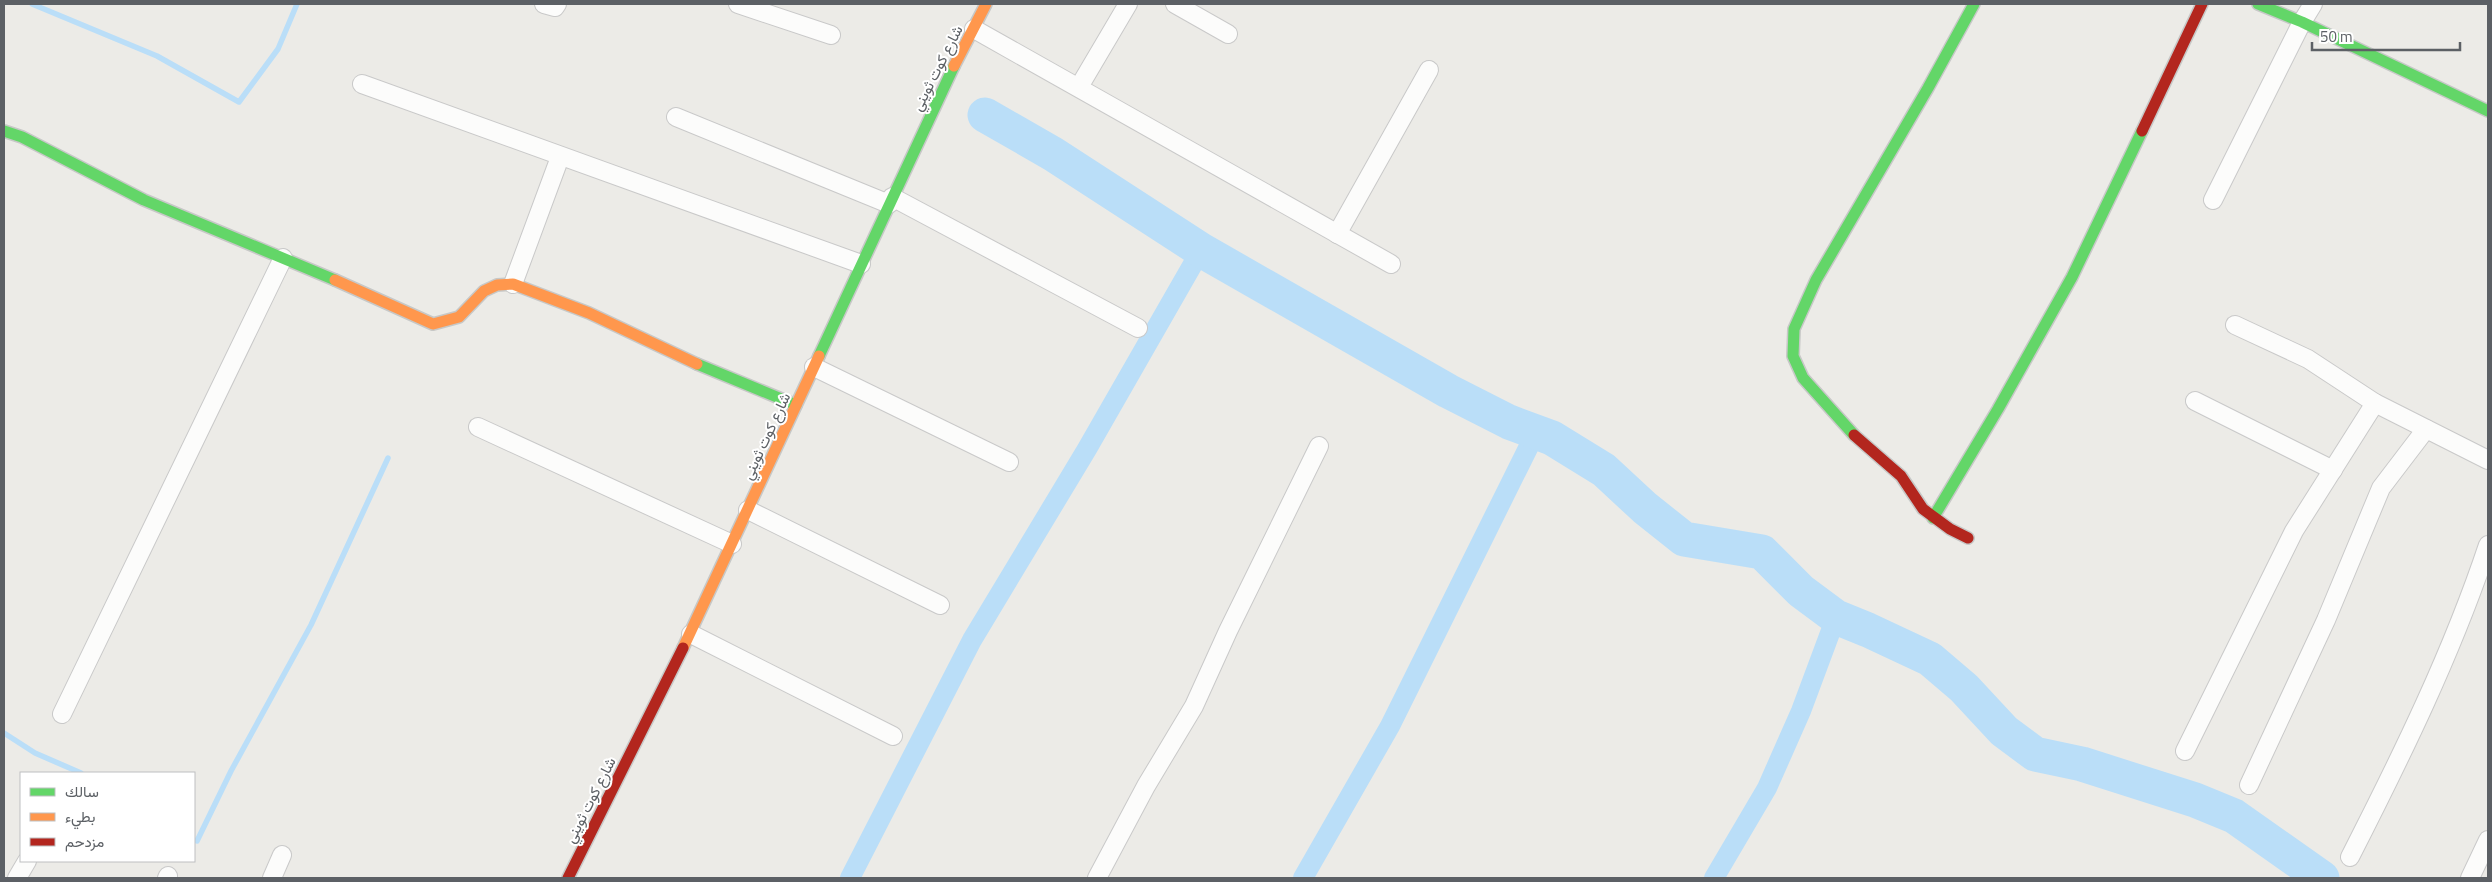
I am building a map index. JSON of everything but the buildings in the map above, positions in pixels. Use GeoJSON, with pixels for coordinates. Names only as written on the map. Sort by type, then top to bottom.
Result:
{"type":"FeatureCollection","features":[{"type":"Feature","properties":{"kind":"street"},"geometry":{"type":"LineString","coordinates":[[544,4],[555,7],[557,4]]}},
{"type":"Feature","properties":{"kind":"street"},"geometry":{"type":"LineString","coordinates":[[738,4],[831,34]]}},
{"type":"Feature","properties":{"kind":"street","name":"شارع كوت ثويني"},"geometry":{"type":"LineString","coordinates":[[568,878],[691,634],[939,94],[986,4]]}},
{"type":"Feature","properties":{"kind":"street"},"geometry":{"type":"LineString","coordinates":[[1079,87],[1128,4]]}},
{"type":"Feature","properties":{"kind":"street"},"geometry":{"type":"LineString","coordinates":[[1175,4],[1228,34]]}},
{"type":"Feature","properties":{"kind":"street"},"geometry":{"type":"LineString","coordinates":[[1968,538],[1932,518],[1923,509],[1901,476],[1857,438],[1803,378],[1793,356],[1794,329],[1816,280],[1928,88],[1974,4]]}},
{"type":"Feature","properties":{"kind":"street"},"geometry":{"type":"LineString","coordinates":[[1932,518],[1998,409],[2072,277],[2202,4]]}},
{"type":"Feature","properties":{"kind":"street"},"geometry":{"type":"LineString","coordinates":[[2258,4],[2302,22],[2488,111]]}},
{"type":"Feature","properties":{"kind":"street"},"geometry":{"type":"LineString","coordinates":[[2213,200],[2302,22],[2313,4]]}},
{"type":"Feature","properties":{"kind":"street"},"geometry":{"type":"LineString","coordinates":[[974,29],[1391,264]]}},
{"type":"Feature","properties":{"kind":"street"},"geometry":{"type":"LineString","coordinates":[[1337,234],[1429,70]]}},
{"type":"Feature","properties":{"kind":"street"},"geometry":{"type":"LineString","coordinates":[[362,84],[861,264]]}},
{"type":"Feature","properties":{"kind":"street"},"geometry":{"type":"LineString","coordinates":[[676,117],[890,200],[1138,328]]}},
{"type":"Feature","properties":{"kind":"street"},"geometry":{"type":"LineString","coordinates":[[4,131],[22,137],[144,200],[434,324],[447,322],[459,317],[484,291],[497,285],[513,284],[589,313],[650,340],[710,370],[796,405]]}},
{"type":"Feature","properties":{"kind":"street"},"geometry":{"type":"LineString","coordinates":[[513,284],[560,157]]}},
{"type":"Feature","properties":{"kind":"street"},"geometry":{"type":"LineString","coordinates":[[62,714],[283,258]]}},
{"type":"Feature","properties":{"kind":"street"},"geometry":{"type":"LineString","coordinates":[[2235,325],[2308,359],[2375,404],[2488,460]]}},
{"type":"Feature","properties":{"kind":"street"},"geometry":{"type":"LineString","coordinates":[[814,367],[1009,462]]}},
{"type":"Feature","properties":{"kind":"street"},"geometry":{"type":"LineString","coordinates":[[2195,401],[2333,470]]}},
{"type":"Feature","properties":{"kind":"street"},"geometry":{"type":"LineString","coordinates":[[2185,751],[2294,531],[2375,404]]}},
{"type":"Feature","properties":{"kind":"street"},"geometry":{"type":"LineString","coordinates":[[478,427],[732,544]]}},
{"type":"Feature","properties":{"kind":"street"},"geometry":{"type":"LineString","coordinates":[[2249,785],[2326,620],[2381,488],[2426,429]]}},
{"type":"Feature","properties":{"kind":"street"},"geometry":{"type":"LineString","coordinates":[[1096,878],[1146,786],[1194,706],[1228,631],[1319,446]]}},
{"type":"Feature","properties":{"kind":"street"},"geometry":{"type":"LineString","coordinates":[[748,510],[940,604]]}},
{"type":"Feature","properties":{"kind":"street"},"geometry":{"type":"LineString","coordinates":[[2350,857],[2404,749],[2442,665],[2472,592],[2488,545]]}},
{"type":"Feature","properties":{"kind":"street"},"geometry":{"type":"LineString","coordinates":[[691,634],[893,736]]}},
{"type":"Feature","properties":{"kind":"street"},"geometry":{"type":"LineString","coordinates":[[2470,878],[2488,840]]}},
{"type":"Feature","properties":{"kind":"street"},"geometry":{"type":"LineString","coordinates":[[272,878],[282,855]]}},
{"type":"Feature","properties":{"kind":"street"},"geometry":{"type":"LineString","coordinates":[[17,878],[26,862]]}},
{"type":"Feature","properties":{"kind":"waterway"},"geometry":{"type":"LineString","coordinates":[[32,4],[157,56],[239,102],[278,49],[297,4]]}},
{"type":"Feature","properties":{"kind":"waterway"},"geometry":{"type":"LineString","coordinates":[[985,115],[1053,154],[1201,250],[1448,391],[1509,422],[1552,438],[1604,470],[1645,508],[1684,539],[1762,552],[1801,591],[1836,617],[1930,659],[1964,688],[2004,731],[2035,754],[2082,764],[2195,800],[2234,816],[2322,878]]}},
{"type":"Feature","properties":{"kind":"waterway"},"geometry":{"type":"LineString","coordinates":[[850,878],[972,640],[1087,449],[1201,250]]}},
{"type":"Feature","properties":{"kind":"waterway"},"geometry":{"type":"LineString","coordinates":[[1303,878],[1390,726],[1536,432]]}},
{"type":"Feature","properties":{"kind":"waterway"},"geometry":{"type":"LineString","coordinates":[[195,840],[197,841],[231,771],[311,625],[388,458]]}},
{"type":"Feature","properties":{"kind":"waterway"},"geometry":{"type":"LineString","coordinates":[[1714,878],[1767,788],[1801,711],[1836,617]]}},
{"type":"Feature","properties":{"kind":"waterway"},"geometry":{"type":"LineString","coordinates":[[4,733],[35,753],[79,772]]}},
{"type":"Feature","properties":{"kind":"traffic: fast"},"geometry":{"type":"LineString","coordinates":[[1854,435],[1803,378],[1793,356],[1794,329],[1816,280],[1928,88],[1974,4]]}},
{"type":"Feature","properties":{"kind":"traffic: fast"},"geometry":{"type":"LineString","coordinates":[[2258,4],[2302,22],[2488,111]]}},
{"type":"Feature","properties":{"kind":"traffic: fast"},"geometry":{"type":"LineString","coordinates":[[819,356],[954,66]]}},
{"type":"Feature","properties":{"kind":"traffic: fast"},"geometry":{"type":"LineString","coordinates":[[4,131],[22,137],[144,200],[335,280]]}},
{"type":"Feature","properties":{"kind":"traffic: fast"},"geometry":{"type":"LineString","coordinates":[[1933,518],[1998,409],[2072,277],[2142,131]]}},
{"type":"Feature","properties":{"kind":"traffic: fast"},"geometry":{"type":"LineString","coordinates":[[697,364],[796,405]]}},
{"type":"Feature","properties":{"kind":"traffic: slow"},"geometry":{"type":"LineString","coordinates":[[954,66],[986,4]]}},
{"type":"Feature","properties":{"kind":"traffic: slow"},"geometry":{"type":"LineString","coordinates":[[335,280],[433,324],[459,317],[484,291],[497,285],[513,284],[589,313],[697,364]]}},
{"type":"Feature","properties":{"kind":"traffic: slow"},"geometry":{"type":"LineString","coordinates":[[683,648],[819,356]]}},
{"type":"Feature","properties":{"kind":"traffic: jam"},"geometry":{"type":"LineString","coordinates":[[2142,131],[2202,4]]}},
{"type":"Feature","properties":{"kind":"traffic: jam"},"geometry":{"type":"LineString","coordinates":[[1854,435],[1901,476],[1923,509],[1950,529],[1968,538]]}},
{"type":"Feature","properties":{"kind":"traffic: jam"},"geometry":{"type":"LineString","coordinates":[[568,878],[683,648]]}}]}
